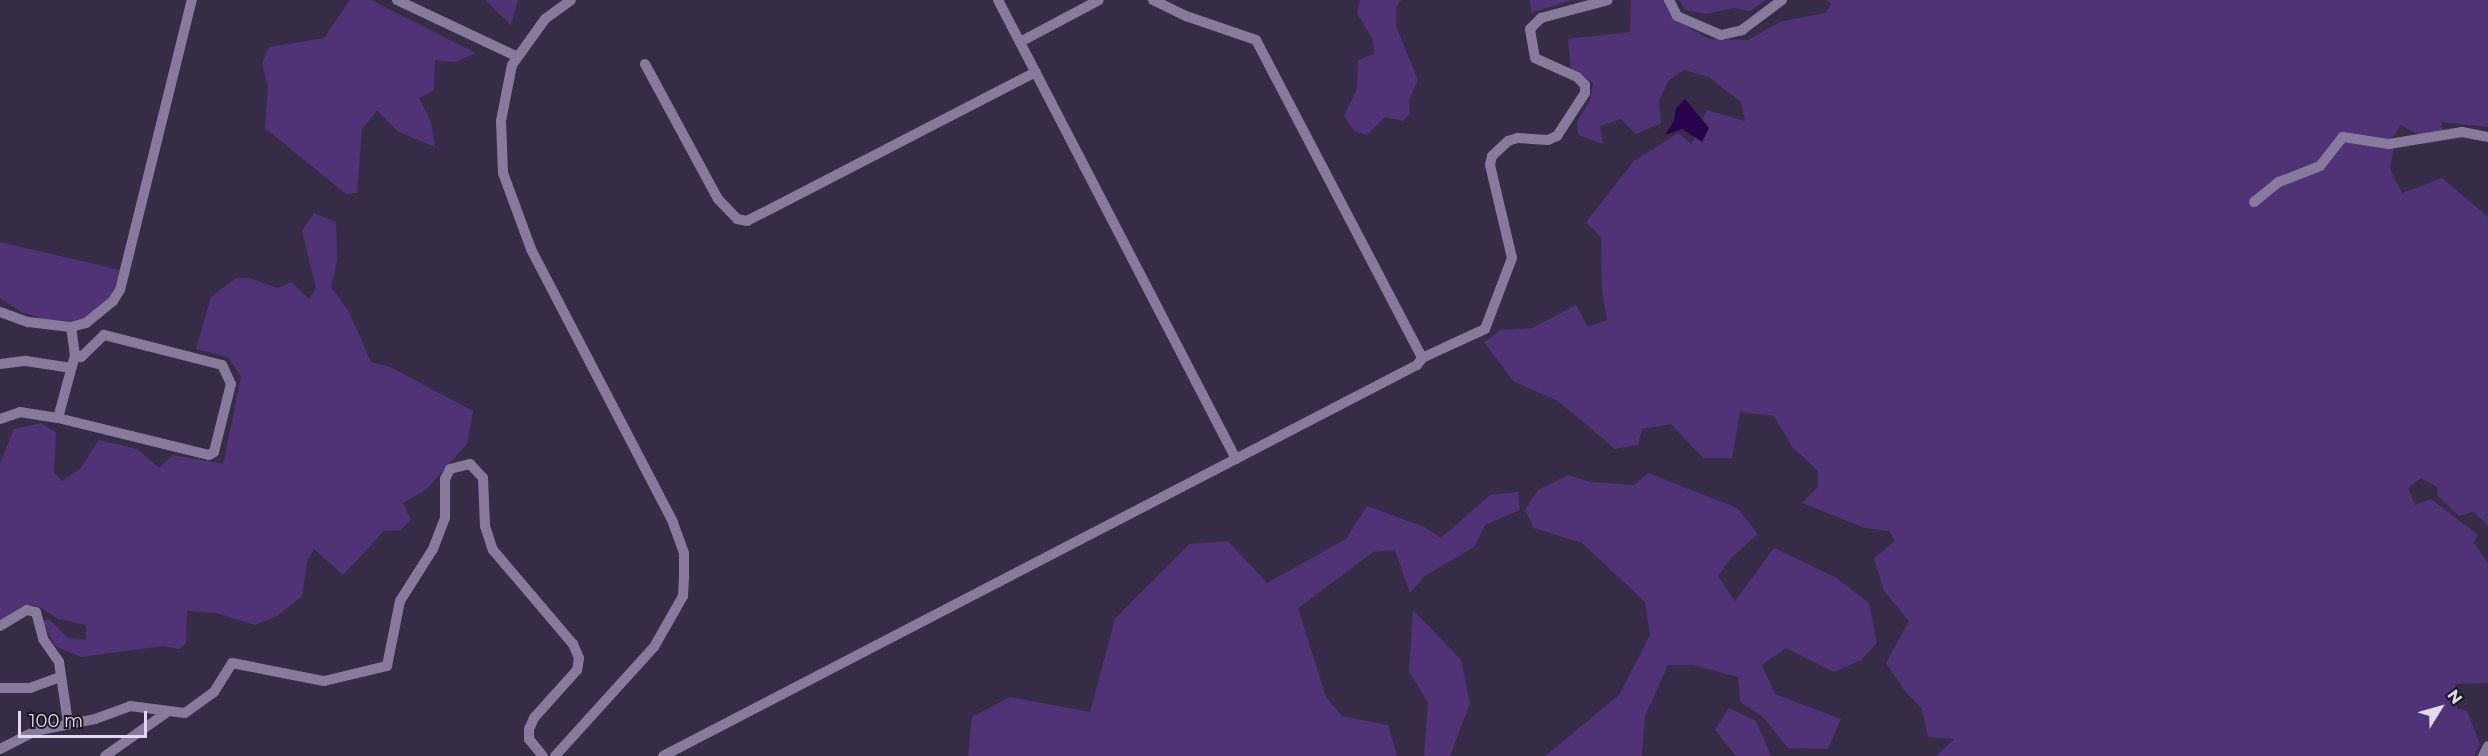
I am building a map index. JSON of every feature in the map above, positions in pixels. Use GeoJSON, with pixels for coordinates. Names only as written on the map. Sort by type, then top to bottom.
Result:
{"type":"FeatureCollection","features":[{"type":"Feature","properties":{"kind":"street"},"geometry":{"type":"LineString","coordinates":[[0,312],[27,322],[71,327],[94,316],[120,290],[192,0]]}},
{"type":"Feature","properties":{"kind":"street"},"geometry":{"type":"LineString","coordinates":[[397,0],[516,56]]}},
{"type":"Feature","properties":{"kind":"street"},"geometry":{"type":"LineString","coordinates":[[555,756],[631,675],[673,620],[683,596],[684,553],[656,488],[531,249],[503,173],[500,132],[503,100],[516,56],[545,19],[571,0]]}},
{"type":"Feature","properties":{"kind":"street"},"geometry":{"type":"LineString","coordinates":[[998,0],[1236,459]]}},
{"type":"Feature","properties":{"kind":"street"},"geometry":{"type":"LineString","coordinates":[[1020,42],[1100,0]]}},
{"type":"Feature","properties":{"kind":"street"},"geometry":{"type":"LineString","coordinates":[[1153,0],[1186,16],[1256,40],[1422,358]]}},
{"type":"Feature","properties":{"kind":"street"},"geometry":{"type":"LineString","coordinates":[[663,756],[1417,365],[1422,358],[1485,329],[1512,258],[1490,165],[1492,156],[1508,141],[1518,138],[1548,140],[1557,136],[1585,93],[1585,85],[1577,77],[1535,58],[1530,29],[1541,18],[1608,0]]}},
{"type":"Feature","properties":{"kind":"street"},"geometry":{"type":"LineString","coordinates":[[1669,0],[1677,16],[1721,35],[1742,30],[1782,0]]}},
{"type":"Feature","properties":{"kind":"street"},"geometry":{"type":"LineString","coordinates":[[645,64],[718,199],[737,219],[747,221],[1036,72]]}},
{"type":"Feature","properties":{"kind":"street"},"geometry":{"type":"LineString","coordinates":[[2254,202],[2279,182],[2320,166],[2343,137],[2388,144],[2462,132],[2488,137]]}},
{"type":"Feature","properties":{"kind":"street"},"geometry":{"type":"LineString","coordinates":[[58,418],[75,354],[71,327]]}},
{"type":"Feature","properties":{"kind":"street"},"geometry":{"type":"LineString","coordinates":[[0,419],[20,412],[58,418],[209,455],[214,452],[231,384],[222,365],[104,336],[81,357],[75,354]]}},
{"type":"Feature","properties":{"kind":"street"},"geometry":{"type":"LineString","coordinates":[[0,364],[35,362],[71,368]]}},
{"type":"Feature","properties":{"kind":"street"},"geometry":{"type":"LineString","coordinates":[[0,749],[35,731],[130,706],[166,713],[185,713],[213,692],[232,663],[324,681],[387,666],[399,601],[433,549],[445,518],[445,479],[450,470],[470,464],[483,478],[485,526],[493,550],[573,644],[579,658],[576,670],[529,729],[529,739],[543,756]]}},
{"type":"Feature","properties":{"kind":"street"},"geometry":{"type":"LineString","coordinates":[[0,626],[27,610],[36,612],[43,639],[59,662],[68,723]]}},
{"type":"Feature","properties":{"kind":"street"},"geometry":{"type":"LineString","coordinates":[[0,688],[30,688],[60,677]]}},
{"type":"Feature","properties":{"kind":"street"},"geometry":{"type":"LineString","coordinates":[[105,756],[166,713]]}},
{"type":"Feature","properties":{"kind":"street"},"geometry":{"type":"LineString","coordinates":[[2483,756],[2488,746]]}},
{"type":"Feature","properties":{"kind":"shaded area"},"geometry":{"type":"Polygon","coordinates":[[[350,0],[371,0],[476,53],[455,62],[435,60],[434,90],[419,98],[431,122],[435,147],[397,131],[377,110],[362,129],[357,193],[346,194],[265,128],[268,87],[262,63],[269,47],[324,38],[350,0]]]}},
{"type":"Feature","properties":{"kind":"shaded area"},"geometry":{"type":"Polygon","coordinates":[[[485,0],[518,0],[511,25],[485,0]]]}},
{"type":"Feature","properties":{"kind":"shaded area"},"geometry":{"type":"Polygon","coordinates":[[[1360,0],[1401,0],[1396,8],[1396,26],[1418,80],[1409,100],[1410,114],[1403,121],[1385,117],[1367,135],[1354,131],[1344,116],[1357,89],[1358,60],[1374,54],[1373,40],[1357,13],[1360,0]]]}},
{"type":"Feature","properties":{"kind":"shaded area"},"geometry":{"type":"Polygon","coordinates":[[[1530,0],[1571,0],[1531,13],[1530,0]]]}},
{"type":"Feature","properties":{"kind":"shaded area"},"geometry":{"type":"Polygon","coordinates":[[[1631,0],[1665,0],[1678,21],[1709,39],[1748,40],[1780,22],[1825,13],[1831,4],[1826,0],[2488,0],[2488,127],[2441,122],[2443,134],[2421,136],[2401,125],[2390,141],[2394,146],[2390,169],[2402,193],[2442,178],[2488,217],[2488,526],[2474,512],[2459,516],[2438,496],[2437,487],[2421,478],[2408,488],[2415,505],[2431,499],[2478,535],[2474,543],[2488,563],[2488,683],[2455,684],[2457,708],[2467,711],[2480,744],[2474,756],[1936,756],[1954,739],[1928,737],[1922,709],[1905,691],[1886,663],[1909,621],[1884,591],[1874,558],[1895,541],[1889,531],[1865,528],[1802,503],[1818,487],[1818,471],[1792,447],[1774,416],[1740,412],[1732,458],[1703,458],[1671,424],[1642,429],[1638,445],[1615,449],[1558,401],[1513,381],[1484,342],[1501,330],[1532,328],[1576,305],[1588,327],[1607,320],[1602,289],[1601,237],[1586,222],[1634,161],[1678,133],[1692,144],[1707,110],[1745,121],[1741,102],[1709,77],[1684,70],[1668,81],[1659,101],[1661,123],[1636,134],[1621,119],[1600,126],[1603,144],[1578,135],[1577,122],[1590,100],[1593,83],[1571,69],[1568,39],[1630,32],[1631,0]]]}},
{"type":"Feature","properties":{"kind":"shaded area"},"geometry":{"type":"Polygon","coordinates":[[[1679,0],[1766,0],[1750,11],[1734,8],[1704,14],[1685,10],[1679,0]]]}},
{"type":"Feature","properties":{"kind":"shaded area"},"geometry":{"type":"Polygon","coordinates":[[[1685,99],[1709,128],[1702,142],[1682,129],[1665,135],[1674,121],[1676,108],[1685,99]]]}},
{"type":"Feature","properties":{"kind":"shaded area"},"geometry":{"type":"Polygon","coordinates":[[[314,213],[336,222],[337,261],[331,287],[349,312],[371,362],[390,367],[473,411],[467,444],[427,489],[403,503],[411,520],[401,530],[384,531],[343,575],[314,549],[307,562],[302,596],[277,616],[255,625],[216,613],[187,611],[186,643],[179,649],[163,646],[81,657],[55,646],[42,620],[50,620],[68,638],[86,640],[86,625],[58,619],[38,606],[23,605],[0,622],[0,463],[14,429],[41,423],[56,432],[54,473],[62,481],[80,469],[99,440],[137,449],[159,468],[173,455],[223,464],[241,377],[228,357],[196,349],[211,297],[236,278],[249,278],[278,288],[291,282],[309,299],[316,288],[302,231],[314,213]]]}},
{"type":"Feature","properties":{"kind":"shaded area"},"geometry":{"type":"Polygon","coordinates":[[[0,242],[120,270],[111,298],[86,318],[75,321],[47,320],[21,312],[0,298],[0,242]]]}},
{"type":"Feature","properties":{"kind":"shaded area"},"geometry":{"type":"Polygon","coordinates":[[[1648,473],[1737,508],[1758,534],[1731,558],[1718,576],[1735,601],[1774,548],[1835,577],[1869,603],[1877,643],[1861,660],[1834,672],[1786,648],[1762,665],[1775,694],[1841,719],[1828,749],[1788,748],[1763,717],[1740,702],[1738,677],[1693,665],[1668,665],[1645,716],[1642,756],[1545,756],[1619,695],[1650,635],[1645,602],[1582,543],[1534,528],[1525,510],[1538,490],[1568,475],[1590,482],[1634,485],[1648,473]]]}},
{"type":"Feature","properties":{"kind":"shaded area"},"geometry":{"type":"Polygon","coordinates":[[[1518,492],[1520,510],[1485,525],[1474,547],[1425,576],[1410,593],[1395,550],[1373,552],[1298,608],[1326,697],[1342,716],[1388,725],[1397,756],[968,756],[972,717],[1010,697],[1090,712],[1115,619],[1189,544],[1228,541],[1267,583],[1346,539],[1367,506],[1424,527],[1441,538],[1490,495],[1518,492]]]}},
{"type":"Feature","properties":{"kind":"shaded area"},"geometry":{"type":"Polygon","coordinates":[[[1413,610],[1461,660],[1470,703],[1450,756],[1424,756],[1428,703],[1409,671],[1413,610]]]}},
{"type":"Feature","properties":{"kind":"shaded area"},"geometry":{"type":"Polygon","coordinates":[[[1729,708],[1756,721],[1771,756],[1736,756],[1715,730],[1729,708]]]}}]}
